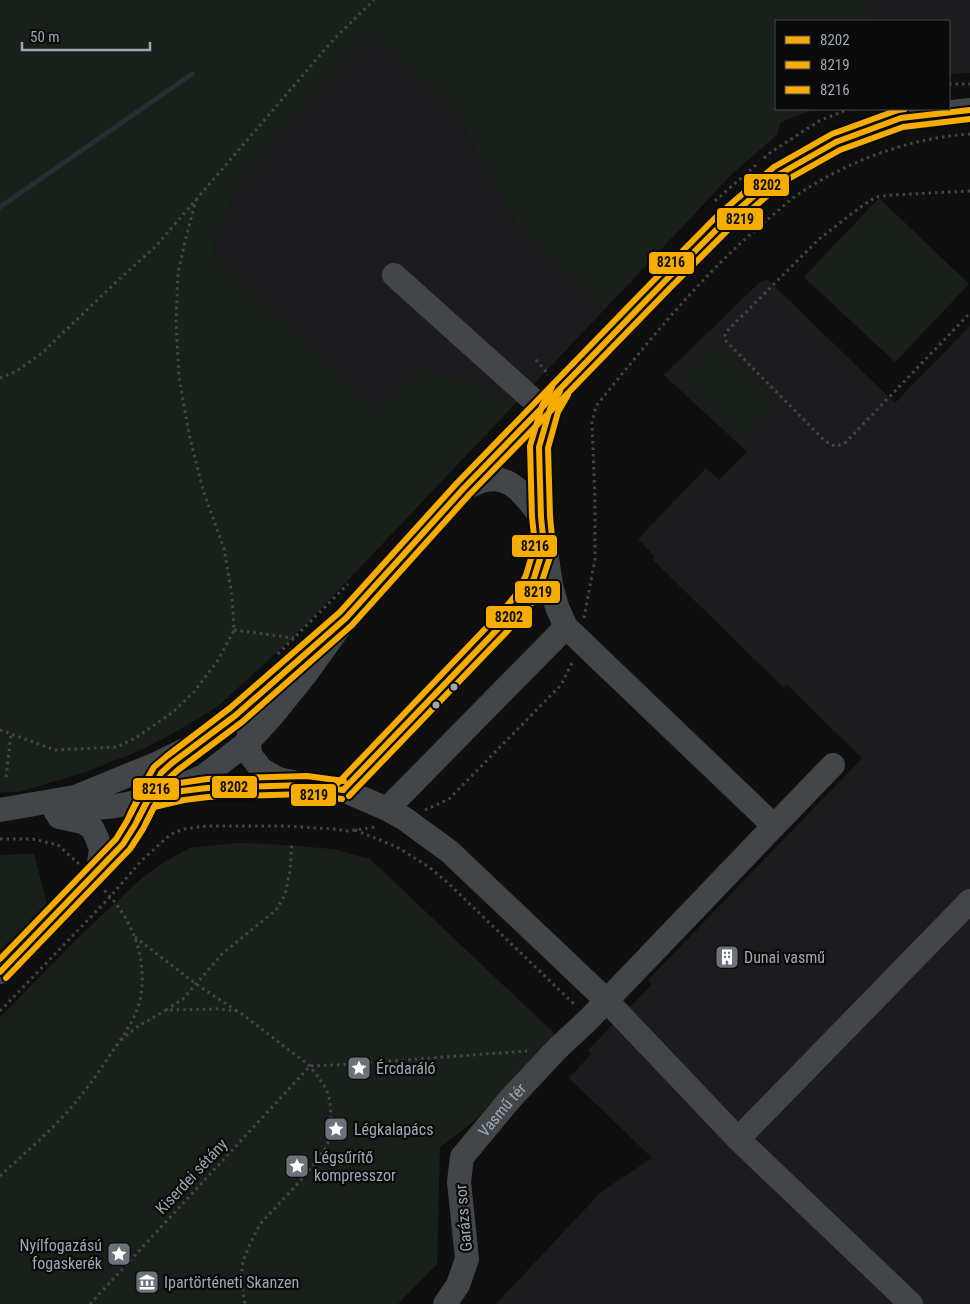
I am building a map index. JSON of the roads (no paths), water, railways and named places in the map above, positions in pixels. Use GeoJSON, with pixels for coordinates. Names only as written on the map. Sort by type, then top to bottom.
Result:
{"type":"FeatureCollection","features":[{"type":"Feature","properties":{"kind":"street"},"geometry":{"type":"LineString","coordinates":[[774,826],[573,633],[556,607],[544,546],[541,517],[539,447],[550,409],[564,385],[724,222],[778,175],[836,142],[901,118],[970,110]]}},
{"type":"Feature","properties":{"kind":"street"},"geometry":{"type":"LineString","coordinates":[[394,275],[535,402]]}},
{"type":"Feature","properties":{"kind":"street"},"geometry":{"type":"LineString","coordinates":[[148,800],[204,776],[248,742],[278,710],[346,618],[463,489],[535,402],[564,385]]}},
{"type":"Feature","properties":{"kind":"street"},"geometry":{"type":"LineString","coordinates":[[463,489],[488,480],[502,480],[526,496],[541,517]]}},
{"type":"Feature","properties":{"kind":"street"},"geometry":{"type":"LineString","coordinates":[[343,790],[513,613],[527,595],[544,546]]}},
{"type":"Feature","properties":{"kind":"street"},"geometry":{"type":"LineString","coordinates":[[0,972],[123,844],[135,825],[161,773],[236,715],[280,665],[346,618]]}},
{"type":"Feature","properties":{"kind":"street"},"geometry":{"type":"LineString","coordinates":[[396,814],[573,633]]}},
{"type":"Feature","properties":{"kind":"street"},"geometry":{"type":"LineString","coordinates":[[280,665],[250,725],[248,742],[251,756],[261,769],[278,779],[343,790],[396,814],[450,852],[606,1000],[738,1139],[910,1304]]}},
{"type":"Feature","properties":{"kind":"street"},"geometry":{"type":"LineString","coordinates":[[0,812],[75,797],[148,767],[199,743]]}},
{"type":"Feature","properties":{"kind":"street","name":"Vasmű tér"},"geometry":{"type":"LineString","coordinates":[[462,1157],[511,1098],[557,1049],[589,1019],[834,765]]}},
{"type":"Feature","properties":{"kind":"street"},"geometry":{"type":"LineString","coordinates":[[32,814],[82,810],[148,800],[182,791],[207,788],[307,785]]}},
{"type":"Feature","properties":{"kind":"street"},"geometry":{"type":"LineString","coordinates":[[0,812],[32,814],[83,822],[92,828],[101,848],[95,873]]}},
{"type":"Feature","properties":{"kind":"street"},"geometry":{"type":"LineString","coordinates":[[738,1139],[970,901]]}},
{"type":"Feature","properties":{"kind":"street","name":"Garázs sor"},"geometry":{"type":"LineString","coordinates":[[445,1304],[458,1285],[467,1259],[459,1182],[462,1157]]}},
{"type":"Feature","properties":{"kind":"waterway"},"geometry":{"type":"LineString","coordinates":[[0,207],[192,74]]}},
{"type":"Feature","properties":{"kind":"place","name":"Dunai vasmű"},"geometry":{"type":"Point","coordinates":[727,957]}},
{"type":"Feature","properties":{"kind":"place","name":"Ércdaráló"},"geometry":{"type":"Point","coordinates":[359,1068]}},
{"type":"Feature","properties":{"kind":"place","name":"Légkalapács"},"geometry":{"type":"Point","coordinates":[336,1129]}},
{"type":"Feature","properties":{"kind":"place","name":"Légsűrítő kompresszor"},"geometry":{"type":"Point","coordinates":[297,1166]}},
{"type":"Feature","properties":{"kind":"place","name":"Nyílfogazású fogaskerék"},"geometry":{"type":"Point","coordinates":[119,1254]}},
{"type":"Feature","properties":{"kind":"place","name":"Ipartörténeti Skanzen"},"geometry":{"type":"Point","coordinates":[147,1282]}}]}
